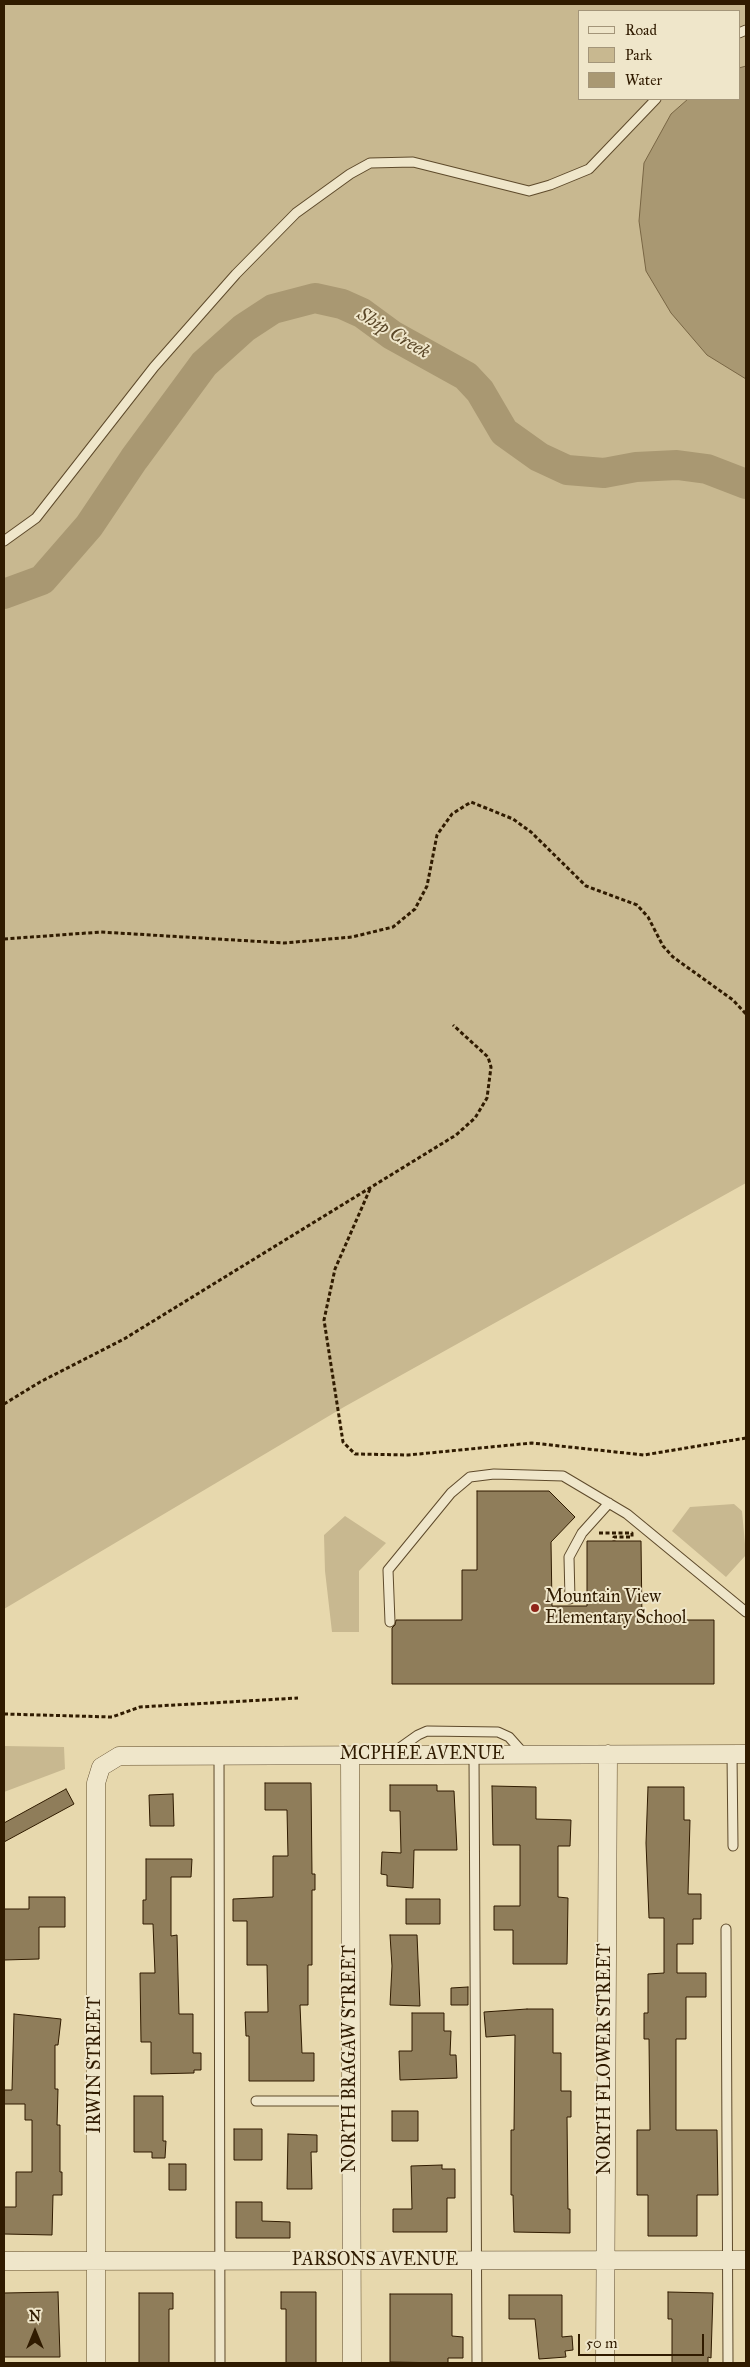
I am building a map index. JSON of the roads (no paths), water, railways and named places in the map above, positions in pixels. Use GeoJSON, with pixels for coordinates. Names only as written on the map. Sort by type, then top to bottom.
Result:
{"type":"FeatureCollection","features":[{"type":"Feature","properties":{"kind":"street","name":"NORTH FLOWER STREET"},"geometry":{"type":"LineString","coordinates":[[605,2363],[608,1754]]}},
{"type":"Feature","properties":{"kind":"street","name":"MCPHEE AVENUE"},"geometry":{"type":"LineString","coordinates":[[101,1767],[119,1756],[739,1754]]}},
{"type":"Feature","properties":{"kind":"street","name":"NORTH BRAGAW STREET"},"geometry":{"type":"LineString","coordinates":[[350,1756],[352,2363]]}},
{"type":"Feature","properties":{"kind":"street","name":"IRWIN STREET"},"geometry":{"type":"LineString","coordinates":[[96,2363],[96,1793],[101,1767]]}},
{"type":"Feature","properties":{"kind":"street","name":"PARSONS AVENUE"},"geometry":{"type":"LineString","coordinates":[[4,2261],[746,2260]]}},
{"type":"Feature","properties":{"kind":"lane"},"geometry":{"type":"LineString","coordinates":[[4,541],[36,518],[154,367],[236,274],[296,213],[350,174],[370,163],[413,162],[528,191],[550,185],[589,169],[655,100]]}},
{"type":"Feature","properties":{"kind":"lane"},"geometry":{"type":"LineString","coordinates":[[390,1622],[388,1570],[451,1493],[470,1477],[494,1474],[563,1476],[627,1514],[746,1612]]}},
{"type":"Feature","properties":{"kind":"lane"},"geometry":{"type":"LineString","coordinates":[[570,1599],[569,1557],[582,1533],[609,1503]]}},
{"type":"Feature","properties":{"kind":"lane"},"geometry":{"type":"LineString","coordinates":[[390,1755],[418,1735],[427,1731],[498,1732],[510,1737],[526,1755]]}},
{"type":"Feature","properties":{"kind":"lane"},"geometry":{"type":"LineString","coordinates":[[733,1846],[739,1754]]}},
{"type":"Feature","properties":{"kind":"lane"},"geometry":{"type":"LineString","coordinates":[[474,1755],[477,2363]]}},
{"type":"Feature","properties":{"kind":"lane"},"geometry":{"type":"LineString","coordinates":[[220,1756],[220,2363]]}},
{"type":"Feature","properties":{"kind":"lane"},"geometry":{"type":"LineString","coordinates":[[726,1929],[726,2260],[728,2363]]}},
{"type":"Feature","properties":{"kind":"lane"},"geometry":{"type":"LineString","coordinates":[[256,2101],[351,2101]]}},
{"type":"Feature","properties":{"kind":"water"},"geometry":{"type":"Polygon","coordinates":[[[746,66],[746,379],[707,355],[671,313],[646,271],[639,221],[644,163],[671,114],[687,100],[740,100],[740,68],[746,66]]]}},
{"type":"Feature","properties":{"kind":"waterway","name":"Ship Creek"},"geometry":{"type":"LineString","coordinates":[[4,594],[42,580],[89,526],[134,459],[204,364],[244,328],[273,309],[315,298],[342,304],[362,313],[392,335],[466,376],[480,391],[504,432],[539,457],[567,470],[604,473],[636,467],[677,465],[707,469],[746,484]]}},
{"type":"Feature","properties":{"kind":"place","name":"Mountain View Elementary School"},"geometry":{"type":"Point","coordinates":[535,1608]}}]}
